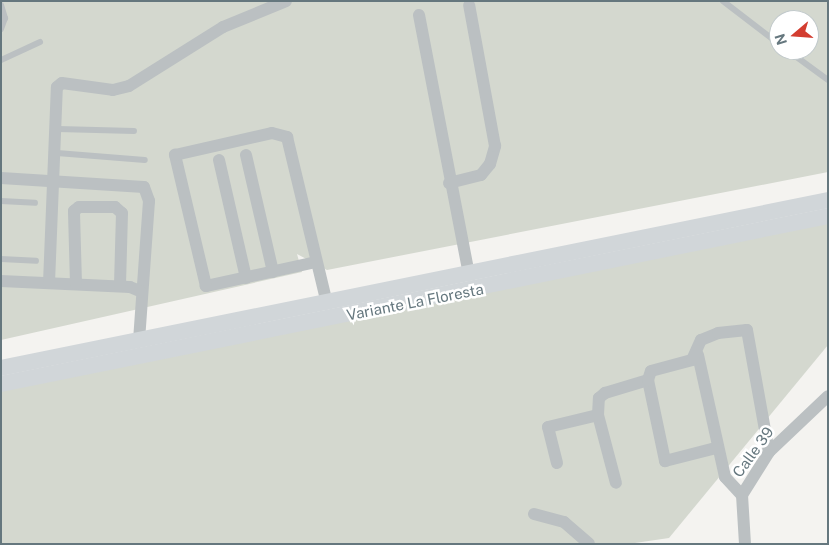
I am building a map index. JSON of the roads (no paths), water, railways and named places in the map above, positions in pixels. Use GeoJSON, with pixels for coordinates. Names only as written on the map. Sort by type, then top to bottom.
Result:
{"type":"FeatureCollection","features":[{"type":"Feature","properties":{"kind":"main road","name":"Variante La Floresta"},"geometry":{"type":"LineString","coordinates":[[1,384],[341,317],[791,219],[828,200]]}},
{"type":"Feature","properties":{"kind":"main road","name":"Variante La Floresta"},"geometry":{"type":"LineString","coordinates":[[1,368],[469,274],[791,219],[828,216]]}},
{"type":"Feature","properties":{"kind":"main road"},"geometry":{"type":"LineString","coordinates":[[333,301],[341,317]]}},
{"type":"Feature","properties":{"kind":"street"},"geometry":{"type":"LineString","coordinates":[[49,283],[58,129],[55,99],[62,83],[113,90],[129,86],[223,27],[286,1]]}},
{"type":"Feature","properties":{"kind":"street"},"geometry":{"type":"LineString","coordinates":[[449,183],[481,175],[490,164],[495,146],[469,5]]}},
{"type":"Feature","properties":{"kind":"street"},"geometry":{"type":"LineString","coordinates":[[419,15],[449,183],[469,274]]}},
{"type":"Feature","properties":{"kind":"street"},"geometry":{"type":"LineString","coordinates":[[316,262],[209,287],[205,283],[175,155],[282,132],[286,137],[316,262],[333,301]]}},
{"type":"Feature","properties":{"kind":"street"},"geometry":{"type":"LineString","coordinates":[[246,155],[273,272]]}},
{"type":"Feature","properties":{"kind":"street"},"geometry":{"type":"LineString","coordinates":[[219,160],[246,278]]}},
{"type":"Feature","properties":{"kind":"street"},"geometry":{"type":"LineString","coordinates":[[1,178],[144,187],[149,201],[140,291],[139,340]]}},
{"type":"Feature","properties":{"kind":"street"},"geometry":{"type":"LineString","coordinates":[[76,284],[74,211],[80,206],[116,207],[122,213],[120,286]]}},
{"type":"Feature","properties":{"kind":"street"},"geometry":{"type":"LineString","coordinates":[[1,282],[120,286],[140,291]]}},
{"type":"Feature","properties":{"kind":"street"},"geometry":{"type":"LineString","coordinates":[[742,496],[725,477],[716,448],[698,355],[701,340],[718,333],[747,330],[769,452]]}},
{"type":"Feature","properties":{"kind":"street"},"geometry":{"type":"LineString","coordinates":[[698,355],[651,371],[648,380],[665,461],[716,448]]}},
{"type":"Feature","properties":{"kind":"street"},"geometry":{"type":"LineString","coordinates":[[616,483],[598,415],[599,398],[604,393],[648,380]]}},
{"type":"Feature","properties":{"kind":"street","name":"Calle 39"},"geometry":{"type":"LineString","coordinates":[[745,544],[742,496],[769,452],[828,396]]}},
{"type":"Feature","properties":{"kind":"street"},"geometry":{"type":"LineString","coordinates":[[557,463],[548,428],[598,415]]}},
{"type":"Feature","properties":{"kind":"street"},"geometry":{"type":"LineString","coordinates":[[534,514],[564,522],[589,544]]}},
{"type":"Feature","properties":{"kind":"lane"},"geometry":{"type":"LineString","coordinates":[[723,1],[769,36]]}},
{"type":"Feature","properties":{"kind":"lane"},"geometry":{"type":"LineString","coordinates":[[1,5],[6,18],[1,29]]}},
{"type":"Feature","properties":{"kind":"lane"},"geometry":{"type":"LineString","coordinates":[[1,60],[40,42]]}},
{"type":"Feature","properties":{"kind":"lane"},"geometry":{"type":"LineString","coordinates":[[801,60],[828,80]]}},
{"type":"Feature","properties":{"kind":"lane"},"geometry":{"type":"LineString","coordinates":[[58,129],[134,131]]}},
{"type":"Feature","properties":{"kind":"lane"},"geometry":{"type":"LineString","coordinates":[[56,153],[145,160]]}},
{"type":"Feature","properties":{"kind":"lane"},"geometry":{"type":"LineString","coordinates":[[1,201],[35,203]]}},
{"type":"Feature","properties":{"kind":"lane"},"geometry":{"type":"LineString","coordinates":[[1,259],[36,261]]}}]}
